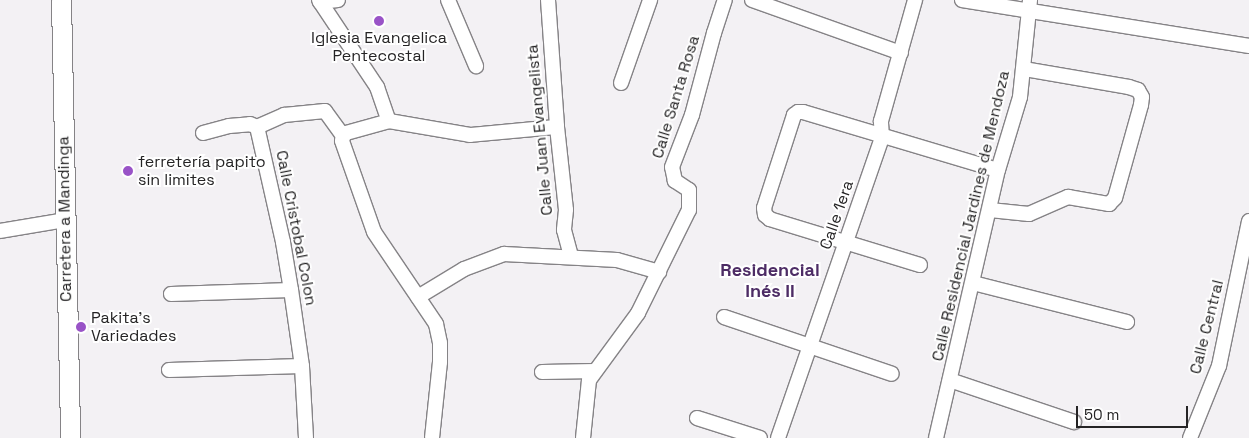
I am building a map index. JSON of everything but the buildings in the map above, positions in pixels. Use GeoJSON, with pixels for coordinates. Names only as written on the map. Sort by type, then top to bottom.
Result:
{"type":"FeatureCollection","features":[{"type":"Feature","properties":{"kind":"street","name":"Carretera a Mandinga"},"geometry":{"type":"LineString","coordinates":[[61,0],[70,438]]}},
{"type":"Feature","properties":{"kind":"street"},"geometry":{"type":"LineString","coordinates":[[320,1],[338,0]]}},
{"type":"Feature","properties":{"kind":"street"},"geometry":{"type":"LineString","coordinates":[[448,0],[476,66]]}},
{"type":"Feature","properties":{"kind":"street","name":"Calle Juan Evangelista"},"geometry":{"type":"LineString","coordinates":[[548,0],[557,127],[566,210],[564,230],[571,257]]}},
{"type":"Feature","properties":{"kind":"street"},"geometry":{"type":"LineString","coordinates":[[621,82],[650,0]]}},
{"type":"Feature","properties":{"kind":"street","name":"Calle Santa Rosa"},"geometry":{"type":"LineString","coordinates":[[583,438],[589,380],[638,313],[689,210],[689,190],[675,181],[672,167],[692,115],[725,0]]}},
{"type":"Feature","properties":{"kind":"street"},"geometry":{"type":"LineString","coordinates":[[752,0],[901,53]]}},
{"type":"Feature","properties":{"kind":"street","name":"Calle 1era"},"geometry":{"type":"LineString","coordinates":[[778,438],[808,346],[882,137],[881,121],[914,0]]}},
{"type":"Feature","properties":{"kind":"street"},"geometry":{"type":"LineString","coordinates":[[962,0],[1030,5],[1249,46]]}},
{"type":"Feature","properties":{"kind":"street"},"geometry":{"type":"LineString","coordinates":[[320,1],[377,87],[389,121]]}},
{"type":"Feature","properties":{"kind":"street","name":"Calle Residencial Jardines de Mendoza"},"geometry":{"type":"LineString","coordinates":[[936,438],[998,170],[1020,96],[1030,5]]}},
{"type":"Feature","properties":{"kind":"street"},"geometry":{"type":"LineString","coordinates":[[990,210],[1029,214],[1068,197],[1108,204],[1115,198],[1141,105],[1142,97],[1138,90],[1129,86],[1024,69]]}},
{"type":"Feature","properties":{"kind":"street"},"geometry":{"type":"LineString","coordinates":[[203,134],[229,126],[250,124],[257,126],[284,115],[325,111],[343,136],[342,141],[374,232],[436,324],[440,343],[438,391],[432,438]]}},
{"type":"Feature","properties":{"kind":"street"},"geometry":{"type":"LineString","coordinates":[[920,265],[770,219],[765,215],[764,208],[794,115],[798,112],[803,112],[998,170]]}},
{"type":"Feature","properties":{"kind":"street"},"geometry":{"type":"LineString","coordinates":[[343,136],[346,133],[389,121],[470,135],[557,127]]}},
{"type":"Feature","properties":{"kind":"street","name":"Calle Cristobal Colon"},"geometry":{"type":"LineString","coordinates":[[257,126],[283,242],[291,290],[302,366],[306,438]]}},
{"type":"Feature","properties":{"kind":"street"},"geometry":{"type":"LineString","coordinates":[[0,232],[65,220]]}},
{"type":"Feature","properties":{"kind":"street","name":"Calle Central"},"geometry":{"type":"LineString","coordinates":[[1190,438],[1219,366],[1249,221]]}},
{"type":"Feature","properties":{"kind":"street"},"geometry":{"type":"LineString","coordinates":[[418,297],[464,269],[504,254],[617,260],[659,272]]}},
{"type":"Feature","properties":{"kind":"street"},"geometry":{"type":"LineString","coordinates":[[973,283],[1127,322]]}},
{"type":"Feature","properties":{"kind":"street"},"geometry":{"type":"LineString","coordinates":[[171,294],[291,290]]}},
{"type":"Feature","properties":{"kind":"street"},"geometry":{"type":"LineString","coordinates":[[724,317],[892,374]]}},
{"type":"Feature","properties":{"kind":"street"},"geometry":{"type":"LineString","coordinates":[[169,370],[302,366]]}},
{"type":"Feature","properties":{"kind":"street"},"geometry":{"type":"LineString","coordinates":[[542,372],[595,371]]}},
{"type":"Feature","properties":{"kind":"street"},"geometry":{"type":"LineString","coordinates":[[950,380],[1074,422]]}},
{"type":"Feature","properties":{"kind":"street"},"geometry":{"type":"LineString","coordinates":[[697,418],[760,438]]}},
{"type":"Feature","properties":{"kind":"place","name":"Iglesia Evangelica Pentecostal"},"geometry":{"type":"Point","coordinates":[379,21]}},
{"type":"Feature","properties":{"kind":"place","name":"ferretería papito sin limites"},"geometry":{"type":"Point","coordinates":[128,171]}},
{"type":"Feature","properties":{"kind":"place","name":"Pakita's Variedades"},"geometry":{"type":"Point","coordinates":[81,327]}},
{"type":"Feature","properties":{"kind":"district","name":"Residencial Inés II"},"geometry":{"type":"Point","coordinates":[770,281]}}]}
